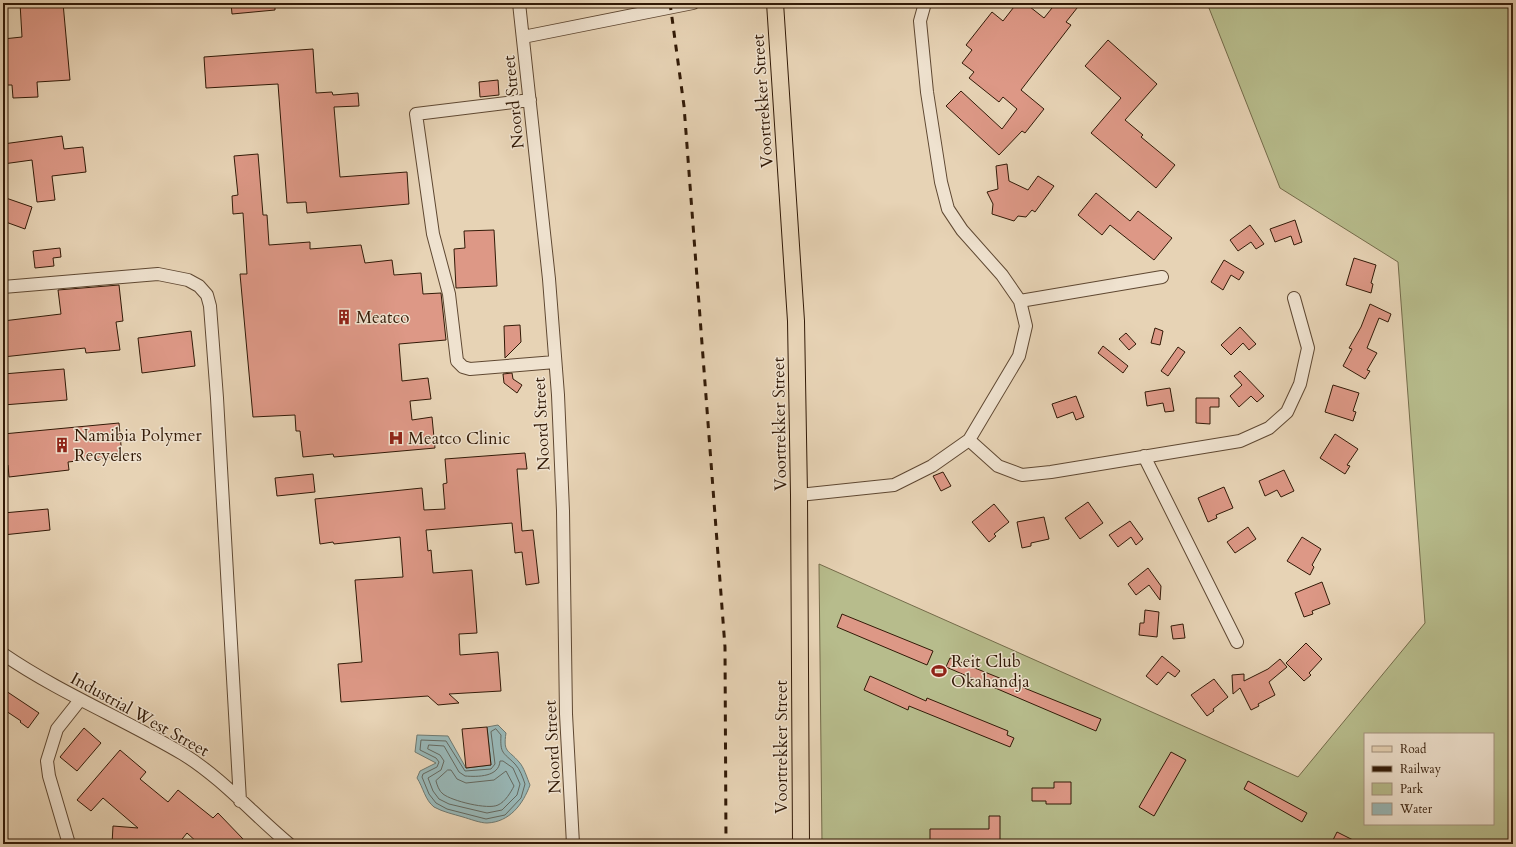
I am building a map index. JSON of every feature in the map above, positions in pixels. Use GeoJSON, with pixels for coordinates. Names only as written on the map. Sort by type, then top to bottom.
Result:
{"type":"FeatureCollection","features":[{"type":"Feature","properties":{"kind":"main road","name":"Voortrekker Street"},"geometry":{"type":"LineString","coordinates":[[775,3],[796,321],[799,495],[801,844]]}},
{"type":"Feature","properties":{"kind":"street","name":"Noord Street"},"geometry":{"type":"LineString","coordinates":[[519,3],[549,279],[563,511],[566,714],[574,844]]}},
{"type":"Feature","properties":{"kind":"street"},"geometry":{"type":"LineString","coordinates":[[523,37],[693,3]]}},
{"type":"Feature","properties":{"kind":"street"},"geometry":{"type":"LineString","coordinates":[[799,495],[894,485],[932,466],[969,440],[1019,356],[1026,326],[1020,301],[1002,275],[962,230],[948,209],[941,182],[927,92],[920,21],[925,3]]}},
{"type":"Feature","properties":{"kind":"street"},"geometry":{"type":"LineString","coordinates":[[530,100],[416,114],[433,234],[448,294],[457,361],[463,367],[470,369],[554,362]]}},
{"type":"Feature","properties":{"kind":"street"},"geometry":{"type":"LineString","coordinates":[[3,287],[158,274],[188,280],[199,286],[207,295],[210,306],[217,398],[240,801]]}},
{"type":"Feature","properties":{"kind":"street"},"geometry":{"type":"LineString","coordinates":[[1020,301],[1162,277]]}},
{"type":"Feature","properties":{"kind":"street"},"geometry":{"type":"LineString","coordinates":[[969,440],[998,466],[1022,475],[1050,472],[1240,441],[1269,428],[1287,412],[1300,384],[1308,348],[1294,298]]}},
{"type":"Feature","properties":{"kind":"street"},"geometry":{"type":"LineString","coordinates":[[1144,456],[1237,642]]}},
{"type":"Feature","properties":{"kind":"street","name":"Industrial West Street"},"geometry":{"type":"LineString","coordinates":[[3,654],[80,700],[184,754],[207,771],[289,844]]}},
{"type":"Feature","properties":{"kind":"street"},"geometry":{"type":"LineString","coordinates":[[69,844],[49,776],[47,761],[57,729],[80,700]]}},
{"type":"Feature","properties":{"kind":"green space"},"geometry":{"type":"Polygon","coordinates":[[[1207,3],[1513,3],[1513,844],[822,844],[819,564],[1298,777],[1425,623],[1398,262],[1280,188],[1207,3]]]}},
{"type":"Feature","properties":{"kind":"water"},"geometry":{"type":"Polygon","coordinates":[[[498,725],[506,733],[505,744],[507,750],[521,764],[530,785],[524,799],[509,816],[495,822],[487,823],[478,822],[448,813],[434,807],[428,801],[417,778],[420,771],[436,763],[415,752],[417,735],[448,736],[466,768],[491,765],[487,727],[498,725]]]}},
{"type":"Feature","properties":{"kind":"building"},"geometry":{"type":"Polygon","coordinates":[[[20,3],[63,3],[70,80],[37,82],[38,97],[13,98],[12,85],[3,85],[3,39],[22,37],[20,3]]]}},
{"type":"Feature","properties":{"kind":"building"},"geometry":{"type":"Polygon","coordinates":[[[231,3],[275,3],[275,10],[232,14],[231,3]]]}},
{"type":"Feature","properties":{"kind":"building"},"geometry":{"type":"Polygon","coordinates":[[[1017,3],[1025,3],[1044,18],[1056,3],[1081,3],[1066,22],[1071,25],[1021,90],[1044,109],[1025,133],[1022,131],[999,155],[946,106],[961,91],[1002,129],[1017,109],[1003,97],[999,102],[969,78],[974,72],[962,63],[972,50],[966,45],[992,12],[1003,21],[1017,3]]]}},
{"type":"Feature","properties":{"kind":"building"},"geometry":{"type":"Polygon","coordinates":[[[1108,40],[1157,84],[1125,120],[1143,135],[1141,137],[1175,165],[1156,188],[1091,133],[1121,98],[1085,66],[1108,40]]]}},
{"type":"Feature","properties":{"kind":"building"},"geometry":{"type":"Polygon","coordinates":[[[313,49],[316,93],[332,92],[333,95],[358,93],[359,106],[334,107],[340,177],[407,172],[409,204],[307,213],[306,202],[287,203],[278,84],[206,88],[204,57],[313,49]]]}},
{"type":"Feature","properties":{"kind":"building"},"geometry":{"type":"Polygon","coordinates":[[[498,80],[499,95],[480,97],[479,82],[498,80]]]}},
{"type":"Feature","properties":{"kind":"building"},"geometry":{"type":"Polygon","coordinates":[[[62,136],[64,149],[83,147],[86,172],[52,176],[55,200],[37,202],[32,160],[3,164],[3,144],[62,136]]]}},
{"type":"Feature","properties":{"kind":"building","name":"Meatco"},"geometry":{"type":"Polygon","coordinates":[[[258,154],[263,215],[267,215],[269,245],[310,242],[310,249],[361,245],[365,263],[392,260],[394,275],[421,273],[423,294],[441,293],[446,340],[399,344],[402,381],[428,378],[431,399],[410,401],[412,420],[432,417],[435,448],[334,457],[333,454],[303,457],[300,431],[296,431],[295,415],[253,417],[240,274],[247,274],[243,213],[233,214],[232,196],[238,195],[234,156],[258,154]]]}},
{"type":"Feature","properties":{"kind":"building"},"geometry":{"type":"Polygon","coordinates":[[[1007,164],[1009,181],[1028,190],[1038,176],[1054,186],[1035,212],[1032,210],[1026,217],[1018,216],[1014,221],[992,214],[993,204],[987,192],[998,189],[996,166],[1007,164]]]}},
{"type":"Feature","properties":{"kind":"building"},"geometry":{"type":"Polygon","coordinates":[[[1096,193],[1130,221],[1138,211],[1172,238],[1154,260],[1110,225],[1102,235],[1078,215],[1096,193]]]}},
{"type":"Feature","properties":{"kind":"building"},"geometry":{"type":"Polygon","coordinates":[[[3,197],[32,207],[25,229],[3,221],[3,197]]]}},
{"type":"Feature","properties":{"kind":"building"},"geometry":{"type":"Polygon","coordinates":[[[1295,220],[1302,242],[1294,245],[1291,236],[1275,242],[1270,229],[1295,220]]]}},
{"type":"Feature","properties":{"kind":"building"},"geometry":{"type":"Polygon","coordinates":[[[1250,225],[1264,244],[1256,249],[1251,242],[1238,251],[1230,240],[1250,225]]]}},
{"type":"Feature","properties":{"kind":"building"},"geometry":{"type":"Polygon","coordinates":[[[494,230],[497,286],[456,288],[454,249],[465,248],[464,231],[494,230]]]}},
{"type":"Feature","properties":{"kind":"building"},"geometry":{"type":"Polygon","coordinates":[[[60,248],[61,257],[53,258],[54,266],[35,268],[33,251],[60,248]]]}},
{"type":"Feature","properties":{"kind":"building"},"geometry":{"type":"Polygon","coordinates":[[[1354,258],[1376,265],[1371,283],[1373,284],[1371,293],[1346,285],[1354,258]]]}},
{"type":"Feature","properties":{"kind":"building"},"geometry":{"type":"Polygon","coordinates":[[[1224,260],[1244,272],[1239,280],[1231,275],[1223,290],[1211,282],[1224,260]]]}},
{"type":"Feature","properties":{"kind":"building"},"geometry":{"type":"Polygon","coordinates":[[[119,285],[123,321],[116,322],[120,350],[86,353],[85,348],[3,357],[3,321],[61,314],[58,290],[119,285]]]}},
{"type":"Feature","properties":{"kind":"building"},"geometry":{"type":"Polygon","coordinates":[[[1370,304],[1391,314],[1388,322],[1379,318],[1367,348],[1377,353],[1367,370],[1370,371],[1365,379],[1343,366],[1352,349],[1349,348],[1361,327],[1370,304]]]}},
{"type":"Feature","properties":{"kind":"building"},"geometry":{"type":"Polygon","coordinates":[[[520,325],[521,342],[505,358],[504,326],[520,325]]]}},
{"type":"Feature","properties":{"kind":"building"},"geometry":{"type":"Polygon","coordinates":[[[1240,327],[1256,344],[1249,350],[1243,343],[1231,355],[1221,345],[1240,327]]]}},
{"type":"Feature","properties":{"kind":"building"},"geometry":{"type":"Polygon","coordinates":[[[1155,328],[1163,331],[1160,345],[1151,343],[1155,328]]]}},
{"type":"Feature","properties":{"kind":"building"},"geometry":{"type":"Polygon","coordinates":[[[191,331],[195,366],[142,373],[138,338],[191,331]]]}},
{"type":"Feature","properties":{"kind":"building"},"geometry":{"type":"Polygon","coordinates":[[[1126,333],[1136,344],[1129,350],[1119,339],[1126,333]]]}},
{"type":"Feature","properties":{"kind":"building"},"geometry":{"type":"Polygon","coordinates":[[[1103,346],[1128,366],[1123,373],[1098,353],[1103,346]]]}},
{"type":"Feature","properties":{"kind":"building"},"geometry":{"type":"Polygon","coordinates":[[[1178,347],[1185,352],[1168,376],[1161,371],[1178,347]]]}},
{"type":"Feature","properties":{"kind":"building"},"geometry":{"type":"Polygon","coordinates":[[[64,369],[67,400],[3,405],[3,374],[64,369]]]}},
{"type":"Feature","properties":{"kind":"building"},"geometry":{"type":"Polygon","coordinates":[[[1240,371],[1264,396],[1257,402],[1251,396],[1239,407],[1230,396],[1242,385],[1234,376],[1240,371]]]}},
{"type":"Feature","properties":{"kind":"building"},"geometry":{"type":"Polygon","coordinates":[[[512,373],[513,379],[522,385],[517,393],[504,383],[503,374],[512,373]]]}},
{"type":"Feature","properties":{"kind":"building"},"geometry":{"type":"Polygon","coordinates":[[[1333,385],[1359,393],[1353,411],[1356,412],[1353,421],[1325,412],[1333,385]]]}},
{"type":"Feature","properties":{"kind":"building"},"geometry":{"type":"Polygon","coordinates":[[[1170,388],[1174,411],[1165,412],[1163,403],[1147,406],[1145,392],[1170,388]]]}},
{"type":"Feature","properties":{"kind":"building"},"geometry":{"type":"Polygon","coordinates":[[[1076,396],[1084,417],[1076,420],[1073,412],[1057,418],[1052,404],[1076,396]]]}},
{"type":"Feature","properties":{"kind":"building"},"geometry":{"type":"Polygon","coordinates":[[[1196,398],[1219,398],[1219,407],[1210,407],[1210,424],[1196,423],[1196,398]]]}},
{"type":"Feature","properties":{"kind":"building","name":"Namibia Polymer Recyclers"},"geometry":{"type":"Polygon","coordinates":[[[119,423],[122,456],[68,462],[69,470],[9,477],[8,465],[3,466],[3,434],[119,423]]]}},
{"type":"Feature","properties":{"kind":"building"},"geometry":{"type":"Polygon","coordinates":[[[1335,434],[1358,449],[1347,465],[1350,466],[1345,474],[1320,458],[1335,434]]]}},
{"type":"Feature","properties":{"kind":"building"},"geometry":{"type":"Polygon","coordinates":[[[525,453],[527,469],[517,469],[522,531],[533,530],[539,583],[526,585],[522,552],[515,553],[512,523],[426,530],[428,551],[431,550],[433,573],[472,570],[477,633],[459,634],[460,655],[498,652],[501,691],[449,694],[459,703],[438,705],[428,696],[341,702],[338,664],[362,662],[355,580],[403,577],[400,537],[334,544],[333,542],[320,544],[315,499],[422,488],[424,510],[445,509],[443,484],[447,483],[445,459],[525,453]]]}},
{"type":"Feature","properties":{"kind":"building"},"geometry":{"type":"Polygon","coordinates":[[[1284,470],[1294,491],[1281,497],[1277,490],[1265,496],[1259,481],[1284,470]]]}},
{"type":"Feature","properties":{"kind":"building"},"geometry":{"type":"Polygon","coordinates":[[[943,472],[951,486],[941,491],[933,476],[943,472]]]}},
{"type":"Feature","properties":{"kind":"building"},"geometry":{"type":"Polygon","coordinates":[[[313,474],[315,492],[277,496],[275,478],[313,474]]]}},
{"type":"Feature","properties":{"kind":"building"},"geometry":{"type":"Polygon","coordinates":[[[1224,487],[1233,508],[1216,515],[1217,518],[1208,522],[1198,498],[1224,487]]]}},
{"type":"Feature","properties":{"kind":"building"},"geometry":{"type":"Polygon","coordinates":[[[1088,502],[1103,523],[1080,539],[1065,518],[1088,502]]]}},
{"type":"Feature","properties":{"kind":"building"},"geometry":{"type":"Polygon","coordinates":[[[994,504],[1009,522],[994,534],[996,536],[989,542],[972,522],[994,504]]]}},
{"type":"Feature","properties":{"kind":"building"},"geometry":{"type":"Polygon","coordinates":[[[48,509],[50,530],[3,535],[3,513],[48,509]]]}},
{"type":"Feature","properties":{"kind":"building"},"geometry":{"type":"Polygon","coordinates":[[[1044,517],[1049,539],[1031,543],[1031,546],[1022,548],[1017,522],[1044,517]]]}},
{"type":"Feature","properties":{"kind":"building"},"geometry":{"type":"Polygon","coordinates":[[[1130,521],[1143,539],[1136,545],[1131,537],[1118,547],[1109,535],[1130,521]]]}},
{"type":"Feature","properties":{"kind":"building"},"geometry":{"type":"Polygon","coordinates":[[[1248,527],[1256,539],[1235,553],[1227,542],[1248,527]]]}},
{"type":"Feature","properties":{"kind":"building"},"geometry":{"type":"Polygon","coordinates":[[[1302,537],[1321,549],[1312,565],[1314,567],[1310,575],[1287,561],[1302,537]]]}},
{"type":"Feature","properties":{"kind":"building"},"geometry":{"type":"Polygon","coordinates":[[[1148,568],[1161,586],[1160,600],[1149,585],[1136,595],[1128,584],[1148,568]]]}},
{"type":"Feature","properties":{"kind":"building"},"geometry":{"type":"Polygon","coordinates":[[[1322,582],[1330,604],[1312,611],[1313,614],[1304,617],[1295,593],[1322,582]]]}},
{"type":"Feature","properties":{"kind":"building"},"geometry":{"type":"Polygon","coordinates":[[[1145,610],[1159,612],[1157,637],[1139,635],[1140,623],[1144,623],[1145,610]]]}},
{"type":"Feature","properties":{"kind":"building"},"geometry":{"type":"Polygon","coordinates":[[[842,614],[933,651],[927,665],[837,627],[842,614]]]}},
{"type":"Feature","properties":{"kind":"building"},"geometry":{"type":"Polygon","coordinates":[[[1183,624],[1185,638],[1173,639],[1171,626],[1183,624]]]}},
{"type":"Feature","properties":{"kind":"building"},"geometry":{"type":"Polygon","coordinates":[[[1306,643],[1322,659],[1309,673],[1311,675],[1304,681],[1286,663],[1306,643]]]}},
{"type":"Feature","properties":{"kind":"building"},"geometry":{"type":"Polygon","coordinates":[[[1162,656],[1180,671],[1175,677],[1168,672],[1157,685],[1146,676],[1162,656]]]}},
{"type":"Feature","properties":{"kind":"building"},"geometry":{"type":"Polygon","coordinates":[[[950,658],[1101,719],[1096,731],[946,667],[950,658]]]}},
{"type":"Feature","properties":{"kind":"building"},"geometry":{"type":"Polygon","coordinates":[[[1280,659],[1287,667],[1269,682],[1275,695],[1258,704],[1259,706],[1251,710],[1240,688],[1233,694],[1232,675],[1244,674],[1244,681],[1268,669],[1280,659]]]}},
{"type":"Feature","properties":{"kind":"building"},"geometry":{"type":"Polygon","coordinates":[[[870,676],[926,701],[927,698],[1008,731],[1007,735],[1014,738],[1010,747],[909,706],[908,710],[864,690],[870,676]]]}},
{"type":"Feature","properties":{"kind":"building"},"geometry":{"type":"Polygon","coordinates":[[[1214,679],[1228,697],[1207,716],[1191,695],[1214,679]]]}},
{"type":"Feature","properties":{"kind":"building"},"geometry":{"type":"Polygon","coordinates":[[[3,689],[39,713],[28,728],[20,722],[21,721],[3,709],[3,689]]]}},
{"type":"Feature","properties":{"kind":"building"},"geometry":{"type":"Polygon","coordinates":[[[487,727],[491,765],[466,768],[462,729],[487,727]]]}},
{"type":"Feature","properties":{"kind":"building"},"geometry":{"type":"Polygon","coordinates":[[[84,728],[101,743],[77,771],[60,757],[84,728]]]}},
{"type":"Feature","properties":{"kind":"building"},"geometry":{"type":"Polygon","coordinates":[[[120,750],[146,772],[140,779],[168,802],[178,790],[213,818],[218,813],[244,840],[239,844],[199,844],[187,833],[178,844],[112,844],[113,826],[138,828],[103,798],[91,811],[77,800],[120,750]]]}},
{"type":"Feature","properties":{"kind":"building"},"geometry":{"type":"Polygon","coordinates":[[[1171,752],[1186,760],[1154,816],[1139,807],[1171,752]]]}},
{"type":"Feature","properties":{"kind":"building"},"geometry":{"type":"Polygon","coordinates":[[[1248,781],[1307,813],[1302,822],[1244,789],[1248,781]]]}},
{"type":"Feature","properties":{"kind":"building"},"geometry":{"type":"Polygon","coordinates":[[[1054,782],[1071,782],[1071,804],[1046,804],[1046,801],[1032,801],[1032,788],[1054,788],[1054,782]]]}},
{"type":"Feature","properties":{"kind":"building"},"geometry":{"type":"Polygon","coordinates":[[[989,816],[1000,816],[1000,842],[930,844],[930,829],[989,829],[989,816]]]}},
{"type":"Feature","properties":{"kind":"building"},"geometry":{"type":"Polygon","coordinates":[[[1337,832],[1361,844],[1331,844],[1337,832]]]}},
{"type":"Feature","properties":{"kind":"railway"},"geometry":{"type":"LineString","coordinates":[[670,3],[684,106],[725,647],[726,844]]}},
{"type":"Feature","properties":{"kind":"place","name":"Meatco"},"geometry":{"type":"Point","coordinates":[344,317]}},
{"type":"Feature","properties":{"kind":"place","name":"Meatco Clinic"},"geometry":{"type":"Point","coordinates":[396,438]}},
{"type":"Feature","properties":{"kind":"place","name":"Namibia Polymer Recyclers"},"geometry":{"type":"Point","coordinates":[62,445]}},
{"type":"Feature","properties":{"kind":"place","name":"Reit Club Okahandja"},"geometry":{"type":"Point","coordinates":[939,671]}}]}
